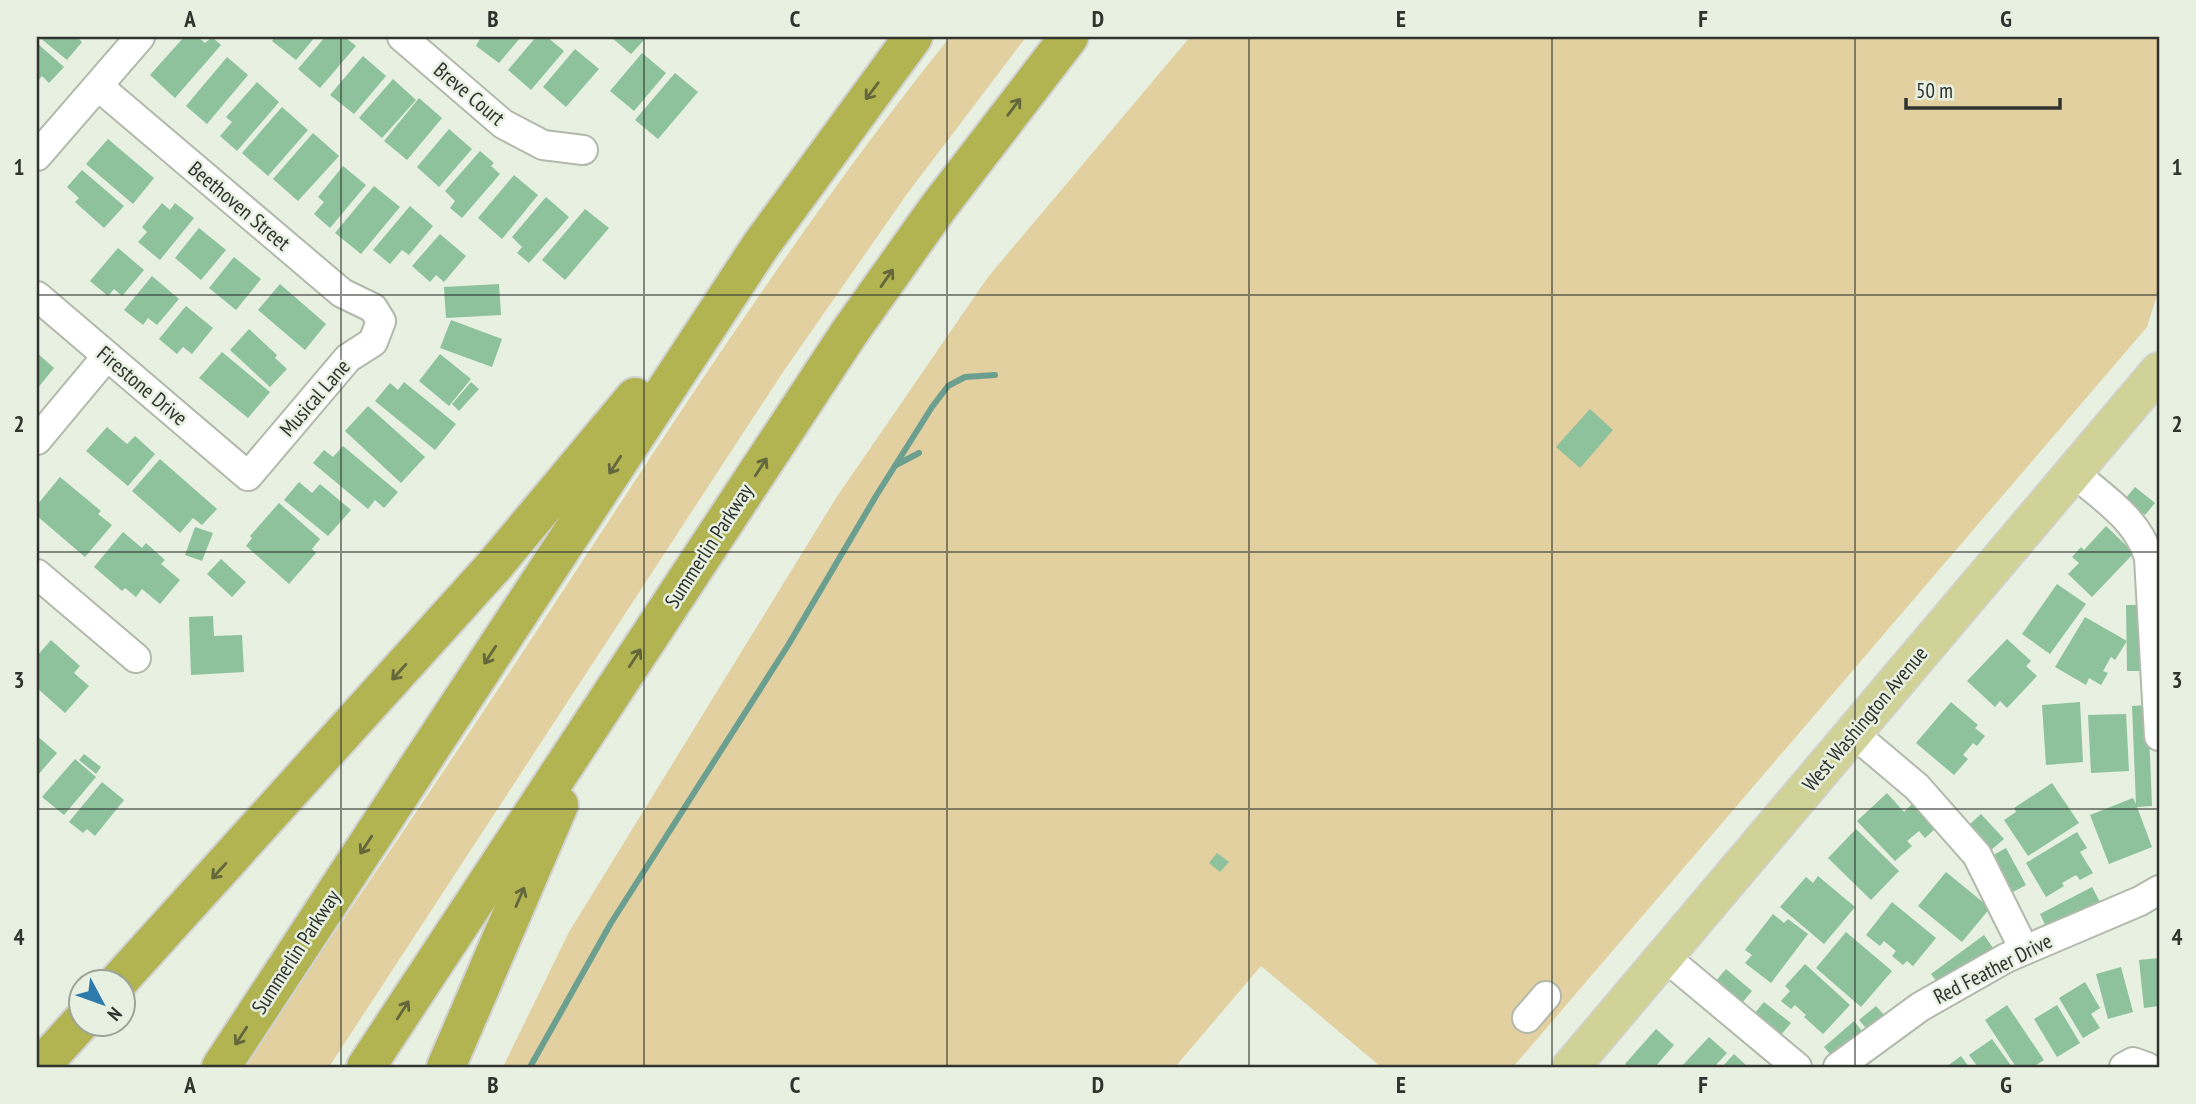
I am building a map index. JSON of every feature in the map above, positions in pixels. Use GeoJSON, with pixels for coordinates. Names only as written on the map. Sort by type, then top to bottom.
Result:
{"type":"FeatureCollection","features":[{"type":"Feature","properties":{"kind":"highway","name":"Summerlin Parkway"},"geometry":{"type":"LineString","coordinates":[[221,1067],[761,245],[913,37]]}},
{"type":"Feature","properties":{"kind":"highway","name":"Summerlin Parkway"},"geometry":{"type":"LineString","coordinates":[[366,1067],[856,322],[937,209],[1069,37]]}},
{"type":"Feature","properties":{"kind":"highway"},"geometry":{"type":"LineString","coordinates":[[131,968],[494,566],[761,245]]}},
{"type":"Feature","properties":{"kind":"highway"},"geometry":{"type":"LineString","coordinates":[[446,1067],[597,715]]}},
{"type":"Feature","properties":{"kind":"highway"},"geometry":{"type":"LineString","coordinates":[[40,1067],[66,1038]]}},
{"type":"Feature","properties":{"kind":"main road","name":"West Washington Avenue"},"geometry":{"type":"LineString","coordinates":[[1571,1067],[2159,371]]}},
{"type":"Feature","properties":{"kind":"street"},"geometry":{"type":"LineString","coordinates":[[37,156],[140,37]]}},
{"type":"Feature","properties":{"kind":"street","name":"Breve Court"},"geometry":{"type":"LineString","coordinates":[[402,37],[503,124],[543,145],[583,150]]}},
{"type":"Feature","properties":{"kind":"street","name":"Beethoven Street"},"geometry":{"type":"LineString","coordinates":[[97,86],[342,293],[373,308],[381,321]]}},
{"type":"Feature","properties":{"kind":"street","name":"Firestone Drive"},"geometry":{"type":"LineString","coordinates":[[37,296],[248,476]]}},
{"type":"Feature","properties":{"kind":"street","name":"Musical Lane"},"geometry":{"type":"LineString","coordinates":[[248,476],[348,358],[373,342],[381,321]]}},
{"type":"Feature","properties":{"kind":"street"},"geometry":{"type":"LineString","coordinates":[[37,440],[107,356]]}},
{"type":"Feature","properties":{"kind":"street"},"geometry":{"type":"LineString","coordinates":[[2073,472],[2130,521],[2144,540],[2149,558],[2159,736]]}},
{"type":"Feature","properties":{"kind":"street"},"geometry":{"type":"LineString","coordinates":[[37,574],[136,658]]}},
{"type":"Feature","properties":{"kind":"street"},"geometry":{"type":"LineString","coordinates":[[1853,733],[1917,787],[1977,855],[2024,949]]}},
{"type":"Feature","properties":{"kind":"street","name":"Red Feather Drive"},"geometry":{"type":"LineString","coordinates":[[1838,1067],[1920,1007],[2024,949],[2140,901],[2159,890]]}},
{"type":"Feature","properties":{"kind":"street"},"geometry":{"type":"LineString","coordinates":[[1664,956],[1797,1067]]}},
{"type":"Feature","properties":{"kind":"street"},"geometry":{"type":"LineString","coordinates":[[1527,1018],[1546,996]]}},
{"type":"Feature","properties":{"kind":"street"},"geometry":{"type":"LineString","coordinates":[[2124,1067],[2133,1062],[2147,1067]]}},
{"type":"Feature","properties":{"kind":"shaded area"},"geometry":{"type":"Polygon","coordinates":[[[950,37],[1026,37],[907,194],[783,372],[329,1067],[243,1067],[439,778],[746,315],[845,174],[950,37]]]}},
{"type":"Feature","properties":{"kind":"shaded area"},"geometry":{"type":"Polygon","coordinates":[[[1190,37],[2159,37],[2159,289],[2147,327],[1513,1067],[1381,1067],[1261,966],[1175,1067],[503,1067],[569,932],[836,498],[988,277],[1190,37]]]}},
{"type":"Feature","properties":{"kind":"building"},"geometry":{"type":"Polygon","coordinates":[[[39,37],[77,37],[82,42],[67,60],[39,37]]]}},
{"type":"Feature","properties":{"kind":"building"},"geometry":{"type":"Polygon","coordinates":[[[184,37],[198,37],[205,43],[212,37],[221,45],[175,98],[150,75],[184,37]]]}},
{"type":"Feature","properties":{"kind":"building"},"geometry":{"type":"Polygon","coordinates":[[[275,37],[315,37],[296,60],[272,41],[275,37]]]}},
{"type":"Feature","properties":{"kind":"building"},"geometry":{"type":"Polygon","coordinates":[[[325,37],[345,37],[356,46],[320,88],[298,69],[325,37]]]}},
{"type":"Feature","properties":{"kind":"building"},"geometry":{"type":"Polygon","coordinates":[[[481,37],[521,37],[499,63],[476,46],[481,37]]]}},
{"type":"Feature","properties":{"kind":"building"},"geometry":{"type":"Polygon","coordinates":[[[536,37],[547,37],[564,51],[531,90],[508,70],[536,37]]]}},
{"type":"Feature","properties":{"kind":"building"},"geometry":{"type":"Polygon","coordinates":[[[611,37],[647,37],[631,54],[611,37]]]}},
{"type":"Feature","properties":{"kind":"building"},"geometry":{"type":"Polygon","coordinates":[[[37,43],[64,67],[49,83],[42,76],[37,82],[37,43]]]}},
{"type":"Feature","properties":{"kind":"building"},"geometry":{"type":"Polygon","coordinates":[[[575,49],[599,69],[566,107],[543,87],[575,49]]]}},
{"type":"Feature","properties":{"kind":"building"},"geometry":{"type":"Polygon","coordinates":[[[642,53],[666,73],[634,111],[610,91],[642,53]]]}},
{"type":"Feature","properties":{"kind":"building"},"geometry":{"type":"Polygon","coordinates":[[[363,56],[386,76],[354,114],[330,95],[363,56]]]}},
{"type":"Feature","properties":{"kind":"building"},"geometry":{"type":"Polygon","coordinates":[[[227,57],[248,75],[207,124],[186,106],[227,57]]]}},
{"type":"Feature","properties":{"kind":"building"},"geometry":{"type":"Polygon","coordinates":[[[675,73],[698,92],[658,139],[635,120],[675,73]]]}},
{"type":"Feature","properties":{"kind":"building"},"geometry":{"type":"Polygon","coordinates":[[[393,79],[416,100],[382,138],[359,118],[393,79]]]}},
{"type":"Feature","properties":{"kind":"building"},"geometry":{"type":"Polygon","coordinates":[[[257,82],[279,102],[237,151],[220,136],[232,122],[226,117],[257,82]]]}},
{"type":"Feature","properties":{"kind":"building"},"geometry":{"type":"Polygon","coordinates":[[[419,98],[442,118],[407,160],[384,141],[419,98]]]}},
{"type":"Feature","properties":{"kind":"building"},"geometry":{"type":"Polygon","coordinates":[[[282,107],[308,130],[268,176],[242,153],[282,107]]]}},
{"type":"Feature","properties":{"kind":"building"},"geometry":{"type":"Polygon","coordinates":[[[449,129],[472,149],[439,187],[417,167],[449,129]]]}},
{"type":"Feature","properties":{"kind":"building"},"geometry":{"type":"Polygon","coordinates":[[[313,133],[339,156],[298,201],[273,179],[313,133]]]}},
{"type":"Feature","properties":{"kind":"building"},"geometry":{"type":"Polygon","coordinates":[[[108,139],[154,178],[133,204],[86,164],[108,139]]]}},
{"type":"Feature","properties":{"kind":"building"},"geometry":{"type":"Polygon","coordinates":[[[480,151],[494,163],[491,166],[500,174],[462,218],[450,208],[455,201],[445,191],[480,151]]]}},
{"type":"Feature","properties":{"kind":"building"},"geometry":{"type":"Polygon","coordinates":[[[343,166],[366,185],[330,228],[314,214],[324,202],[318,197],[343,166]]]}},
{"type":"Feature","properties":{"kind":"building"},"geometry":{"type":"Polygon","coordinates":[[[82,170],[124,206],[104,228],[75,202],[79,198],[67,187],[82,170]]]}},
{"type":"Feature","properties":{"kind":"building"},"geometry":{"type":"Polygon","coordinates":[[[514,175],[538,195],[502,239],[478,218],[514,175]]]}},
{"type":"Feature","properties":{"kind":"building"},"geometry":{"type":"Polygon","coordinates":[[[374,186],[400,207],[361,254],[335,233],[374,186]]]}},
{"type":"Feature","properties":{"kind":"building"},"geometry":{"type":"Polygon","coordinates":[[[546,197],[569,217],[529,263],[517,253],[522,247],[512,237],[546,197]]]}},
{"type":"Feature","properties":{"kind":"building"},"geometry":{"type":"Polygon","coordinates":[[[162,203],[170,210],[175,203],[194,218],[160,260],[138,242],[147,232],[142,227],[162,203]]]}},
{"type":"Feature","properties":{"kind":"building"},"geometry":{"type":"Polygon","coordinates":[[[410,206],[433,226],[409,255],[402,250],[390,264],[373,250],[410,206]]]}},
{"type":"Feature","properties":{"kind":"building"},"geometry":{"type":"Polygon","coordinates":[[[585,209],[609,228],[565,280],[542,260],[585,209]]]}},
{"type":"Feature","properties":{"kind":"building"},"geometry":{"type":"Polygon","coordinates":[[[199,228],[226,250],[201,280],[175,258],[199,228]]]}},
{"type":"Feature","properties":{"kind":"building"},"geometry":{"type":"Polygon","coordinates":[[[440,234],[466,256],[444,282],[436,275],[430,282],[412,266],[440,234]]]}},
{"type":"Feature","properties":{"kind":"building"},"geometry":{"type":"Polygon","coordinates":[[[118,248],[144,270],[122,296],[114,289],[108,296],[90,281],[118,248]]]}},
{"type":"Feature","properties":{"kind":"building"},"geometry":{"type":"Polygon","coordinates":[[[234,257],[261,279],[236,310],[209,288],[234,257]]]}},
{"type":"Feature","properties":{"kind":"building"},"geometry":{"type":"Polygon","coordinates":[[[152,276],[179,299],[157,325],[148,318],[143,325],[124,310],[152,276]]]}},
{"type":"Feature","properties":{"kind":"building"},"geometry":{"type":"Polygon","coordinates":[[[280,284],[326,324],[305,350],[258,310],[280,284]]]}},
{"type":"Feature","properties":{"kind":"building"},"geometry":{"type":"Polygon","coordinates":[[[499,284],[501,315],[446,318],[444,287],[499,284]]]}},
{"type":"Feature","properties":{"kind":"building"},"geometry":{"type":"Polygon","coordinates":[[[186,306],[213,328],[192,354],[183,347],[177,354],[159,339],[186,306]]]}},
{"type":"Feature","properties":{"kind":"building"},"geometry":{"type":"Polygon","coordinates":[[[451,320],[502,339],[492,367],[440,348],[451,320]]]}},
{"type":"Feature","properties":{"kind":"building"},"geometry":{"type":"Polygon","coordinates":[[[249,329],[277,355],[275,358],[287,369],[270,387],[230,350],[249,329]]]}},
{"type":"Feature","properties":{"kind":"building"},"geometry":{"type":"Polygon","coordinates":[[[222,352],[270,392],[248,418],[199,378],[222,352]]]}},
{"type":"Feature","properties":{"kind":"building"},"geometry":{"type":"Polygon","coordinates":[[[37,353],[54,368],[37,389],[37,353]]]}},
{"type":"Feature","properties":{"kind":"building"},"geometry":{"type":"Polygon","coordinates":[[[440,354],[471,379],[449,406],[419,381],[440,354]]]}},
{"type":"Feature","properties":{"kind":"building"},"geometry":{"type":"Polygon","coordinates":[[[404,382],[456,424],[435,450],[375,401],[390,383],[398,390],[404,382]]]}},
{"type":"Feature","properties":{"kind":"building"},"geometry":{"type":"Polygon","coordinates":[[[471,382],[479,389],[459,411],[452,404],[471,382]]]}},
{"type":"Feature","properties":{"kind":"building"},"geometry":{"type":"Polygon","coordinates":[[[368,406],[425,457],[401,483],[345,431],[368,406]]]}},
{"type":"Feature","properties":{"kind":"building"},"geometry":{"type":"Polygon","coordinates":[[[1590,409],[1613,430],[1580,468],[1556,447],[1590,409]]]}},
{"type":"Feature","properties":{"kind":"building"},"geometry":{"type":"Polygon","coordinates":[[[107,427],[127,444],[135,436],[155,454],[128,486],[86,451],[107,427]]]}},
{"type":"Feature","properties":{"kind":"building"},"geometry":{"type":"Polygon","coordinates":[[[343,446],[398,492],[384,508],[375,500],[368,509],[313,463],[324,450],[333,457],[343,446]]]}},
{"type":"Feature","properties":{"kind":"building"},"geometry":{"type":"Polygon","coordinates":[[[160,459],[217,509],[202,525],[193,518],[180,533],[132,491],[160,459]]]}},
{"type":"Feature","properties":{"kind":"building"},"geometry":{"type":"Polygon","coordinates":[[[60,477],[101,511],[98,514],[112,525],[85,557],[37,516],[37,505],[60,477]]]}},
{"type":"Feature","properties":{"kind":"building"},"geometry":{"type":"Polygon","coordinates":[[[299,482],[312,493],[320,484],[351,510],[328,536],[284,500],[299,482]]]}},
{"type":"Feature","properties":{"kind":"building"},"geometry":{"type":"Polygon","coordinates":[[[2135,487],[2155,503],[2145,515],[2125,499],[2135,487]]]}},
{"type":"Feature","properties":{"kind":"building"},"geometry":{"type":"Polygon","coordinates":[[[279,503],[320,539],[312,549],[316,553],[289,584],[246,546],[252,538],[250,536],[279,503]]]}},
{"type":"Feature","properties":{"kind":"building"},"geometry":{"type":"Polygon","coordinates":[[[2106,526],[2134,553],[2092,597],[2068,574],[2079,563],[2072,557],[2081,547],[2084,550],[2106,526]]]}},
{"type":"Feature","properties":{"kind":"building"},"geometry":{"type":"Polygon","coordinates":[[[195,527],[213,533],[202,561],[185,555],[195,527]]]}},
{"type":"Feature","properties":{"kind":"building"},"geometry":{"type":"Polygon","coordinates":[[[123,532],[142,548],[146,543],[165,560],[161,564],[180,580],[160,604],[142,589],[136,597],[125,588],[122,591],[94,567],[123,532]]]}},
{"type":"Feature","properties":{"kind":"building"},"geometry":{"type":"Polygon","coordinates":[[[221,559],[246,582],[232,597],[207,574],[221,559]]]}},
{"type":"Feature","properties":{"kind":"building"},"geometry":{"type":"Polygon","coordinates":[[[2057,584],[2086,604],[2050,654],[2022,634],[2057,584]]]}},
{"type":"Feature","properties":{"kind":"building"},"geometry":{"type":"Polygon","coordinates":[[[2126,605],[2142,605],[2143,671],[2127,671],[2126,605]]]}},
{"type":"Feature","properties":{"kind":"building"},"geometry":{"type":"Polygon","coordinates":[[[213,616],[214,636],[242,635],[244,672],[191,675],[189,617],[213,616]]]}},
{"type":"Feature","properties":{"kind":"building"},"geometry":{"type":"Polygon","coordinates":[[[2085,617],[2127,641],[2115,660],[2111,657],[2103,671],[2108,673],[2101,685],[2089,678],[2086,685],[2055,667],[2085,617]]]}},
{"type":"Feature","properties":{"kind":"building"},"geometry":{"type":"Polygon","coordinates":[[[2007,639],[2031,661],[2026,666],[2037,676],[2007,708],[2000,701],[1995,707],[1967,681],[2007,639]]]}},
{"type":"Feature","properties":{"kind":"building"},"geometry":{"type":"Polygon","coordinates":[[[51,640],[80,666],[74,673],[89,686],[65,713],[37,688],[37,656],[51,640]]]}},
{"type":"Feature","properties":{"kind":"building"},"geometry":{"type":"Polygon","coordinates":[[[1951,702],[1978,725],[1975,728],[1985,736],[1977,746],[1973,743],[1963,755],[1968,759],[1954,775],[1916,743],[1951,702]]]}},
{"type":"Feature","properties":{"kind":"building"},"geometry":{"type":"Polygon","coordinates":[[[2080,702],[2083,762],[2046,765],[2042,705],[2080,702]]]}},
{"type":"Feature","properties":{"kind":"building"},"geometry":{"type":"Polygon","coordinates":[[[2148,705],[2152,806],[2137,807],[2152,847],[2109,864],[2090,815],[2133,798],[2136,804],[2132,706],[2148,705]]]}},
{"type":"Feature","properties":{"kind":"building"},"geometry":{"type":"Polygon","coordinates":[[[2126,714],[2129,771],[2091,773],[2088,715],[2126,714]]]}},
{"type":"Feature","properties":{"kind":"building"},"geometry":{"type":"Polygon","coordinates":[[[37,736],[57,753],[37,776],[37,736]]]}},
{"type":"Feature","properties":{"kind":"building"},"geometry":{"type":"Polygon","coordinates":[[[84,754],[101,767],[96,774],[79,760],[84,754]]]}},
{"type":"Feature","properties":{"kind":"building"},"geometry":{"type":"Polygon","coordinates":[[[75,759],[96,777],[64,815],[42,797],[75,759]]]}},
{"type":"Feature","properties":{"kind":"building"},"geometry":{"type":"Polygon","coordinates":[[[102,782],[124,800],[95,836],[87,829],[83,833],[69,822],[102,782]]]}},
{"type":"Feature","properties":{"kind":"building"},"geometry":{"type":"Polygon","coordinates":[[[2052,783],[2079,823],[2028,856],[2004,820],[2016,812],[2014,808],[2052,783]]]}},
{"type":"Feature","properties":{"kind":"building"},"geometry":{"type":"Polygon","coordinates":[[[1887,793],[1904,812],[1915,801],[1938,826],[1925,838],[1919,831],[1907,841],[1912,846],[1895,861],[1857,821],[1887,793]]]}},
{"type":"Feature","properties":{"kind":"building"},"geometry":{"type":"Polygon","coordinates":[[[1981,814],[2004,839],[1991,850],[1969,825],[1981,814]]]}},
{"type":"Feature","properties":{"kind":"building"},"geometry":{"type":"Polygon","coordinates":[[[1856,829],[1899,871],[1871,900],[1828,858],[1856,829]]]}},
{"type":"Feature","properties":{"kind":"building"},"geometry":{"type":"Polygon","coordinates":[[[2077,832],[2087,848],[2080,852],[2093,873],[2080,880],[2076,875],[2046,897],[2026,863],[2077,832]]]}},
{"type":"Feature","properties":{"kind":"building"},"geometry":{"type":"Polygon","coordinates":[[[2006,848],[2026,885],[2011,893],[1992,856],[2006,848]]]}},
{"type":"Feature","properties":{"kind":"building"},"geometry":{"type":"Polygon","coordinates":[[[1217,853],[1229,862],[1220,872],[1209,863],[1217,853]]]}},
{"type":"Feature","properties":{"kind":"building"},"geometry":{"type":"Polygon","coordinates":[[[1946,872],[1990,908],[1962,942],[1918,906],[1946,872]]]}},
{"type":"Feature","properties":{"kind":"building"},"geometry":{"type":"Polygon","coordinates":[[[1818,876],[1855,907],[1824,944],[1780,907],[1806,877],[1813,883],[1818,876]]]}},
{"type":"Feature","properties":{"kind":"building"},"geometry":{"type":"Polygon","coordinates":[[[2092,887],[2100,902],[2047,929],[2040,914],[2092,887]]]}},
{"type":"Feature","properties":{"kind":"building"},"geometry":{"type":"Polygon","coordinates":[[[1892,902],[1936,938],[1913,966],[1907,961],[1903,965],[1892,956],[1896,951],[1884,941],[1880,946],[1866,935],[1892,902]]]}},
{"type":"Feature","properties":{"kind":"building"},"geometry":{"type":"Polygon","coordinates":[[[1773,914],[1784,923],[1788,919],[1808,934],[1771,983],[1745,963],[1752,955],[1745,950],[1773,914]]]}},
{"type":"Feature","properties":{"kind":"building"},"geometry":{"type":"Polygon","coordinates":[[[1846,932],[1892,971],[1861,1007],[1816,968],[1846,932]]]}},
{"type":"Feature","properties":{"kind":"building"},"geometry":{"type":"Polygon","coordinates":[[[1984,935],[1993,948],[1940,986],[1931,974],[1984,935]]]}},
{"type":"Feature","properties":{"kind":"building"},"geometry":{"type":"Polygon","coordinates":[[[2159,958],[2159,1006],[2144,1008],[2139,960],[2159,958]]]}},
{"type":"Feature","properties":{"kind":"building"},"geometry":{"type":"Polygon","coordinates":[[[1805,964],[1850,1005],[1823,1034],[1795,1005],[1791,1009],[1781,1001],[1790,991],[1785,986],[1805,964]]]}},
{"type":"Feature","properties":{"kind":"building"},"geometry":{"type":"Polygon","coordinates":[[[2121,967],[2133,1012],[2108,1019],[2096,974],[2121,967]]]}},
{"type":"Feature","properties":{"kind":"building"},"geometry":{"type":"Polygon","coordinates":[[[1726,969],[1752,991],[1741,1004],[1715,982],[1726,969]]]}},
{"type":"Feature","properties":{"kind":"building"},"geometry":{"type":"Polygon","coordinates":[[[2085,982],[2100,1008],[2091,1014],[2100,1028],[2083,1038],[2059,998],[2085,982]]]}},
{"type":"Feature","properties":{"kind":"building"},"geometry":{"type":"Polygon","coordinates":[[[1764,1002],[1791,1023],[1780,1036],[1754,1014],[1764,1002]]]}},
{"type":"Feature","properties":{"kind":"building"},"geometry":{"type":"Polygon","coordinates":[[[2007,1005],[2044,1060],[2033,1067],[2016,1067],[1985,1020],[2007,1005]]]}},
{"type":"Feature","properties":{"kind":"building"},"geometry":{"type":"Polygon","coordinates":[[[2057,1005],[2080,1043],[2057,1057],[2034,1019],[2057,1005]]]}},
{"type":"Feature","properties":{"kind":"building"},"geometry":{"type":"Polygon","coordinates":[[[1876,1006],[1885,1016],[1835,1060],[1824,1047],[1854,1021],[1862,1031],[1866,1028],[1859,1020],[1876,1006]]]}},
{"type":"Feature","properties":{"kind":"building"},"geometry":{"type":"Polygon","coordinates":[[[1656,1029],[1674,1045],[1655,1067],[1629,1067],[1625,1064],[1656,1029]]]}},
{"type":"Feature","properties":{"kind":"building"},"geometry":{"type":"Polygon","coordinates":[[[1709,1037],[1727,1053],[1714,1067],[1681,1067],[1709,1037]]]}},
{"type":"Feature","properties":{"kind":"building"},"geometry":{"type":"Polygon","coordinates":[[[1992,1039],[2012,1067],[1978,1067],[1969,1055],[1992,1039]]]}},
{"type":"Feature","properties":{"kind":"building"},"geometry":{"type":"Polygon","coordinates":[[[1734,1054],[1748,1067],[1722,1067],[1734,1054]]]}},
{"type":"Feature","properties":{"kind":"building"},"geometry":{"type":"Polygon","coordinates":[[[1961,1056],[1969,1067],[1946,1067],[1961,1056]]]}},
{"type":"Feature","properties":{"kind":"waterway"},"geometry":{"type":"LineString","coordinates":[[530,1067],[611,923],[787,647],[932,407],[948,386],[965,377],[995,375]]}},
{"type":"Feature","properties":{"kind":"waterway"},"geometry":{"type":"LineString","coordinates":[[896,465],[919,453]]}}]}
